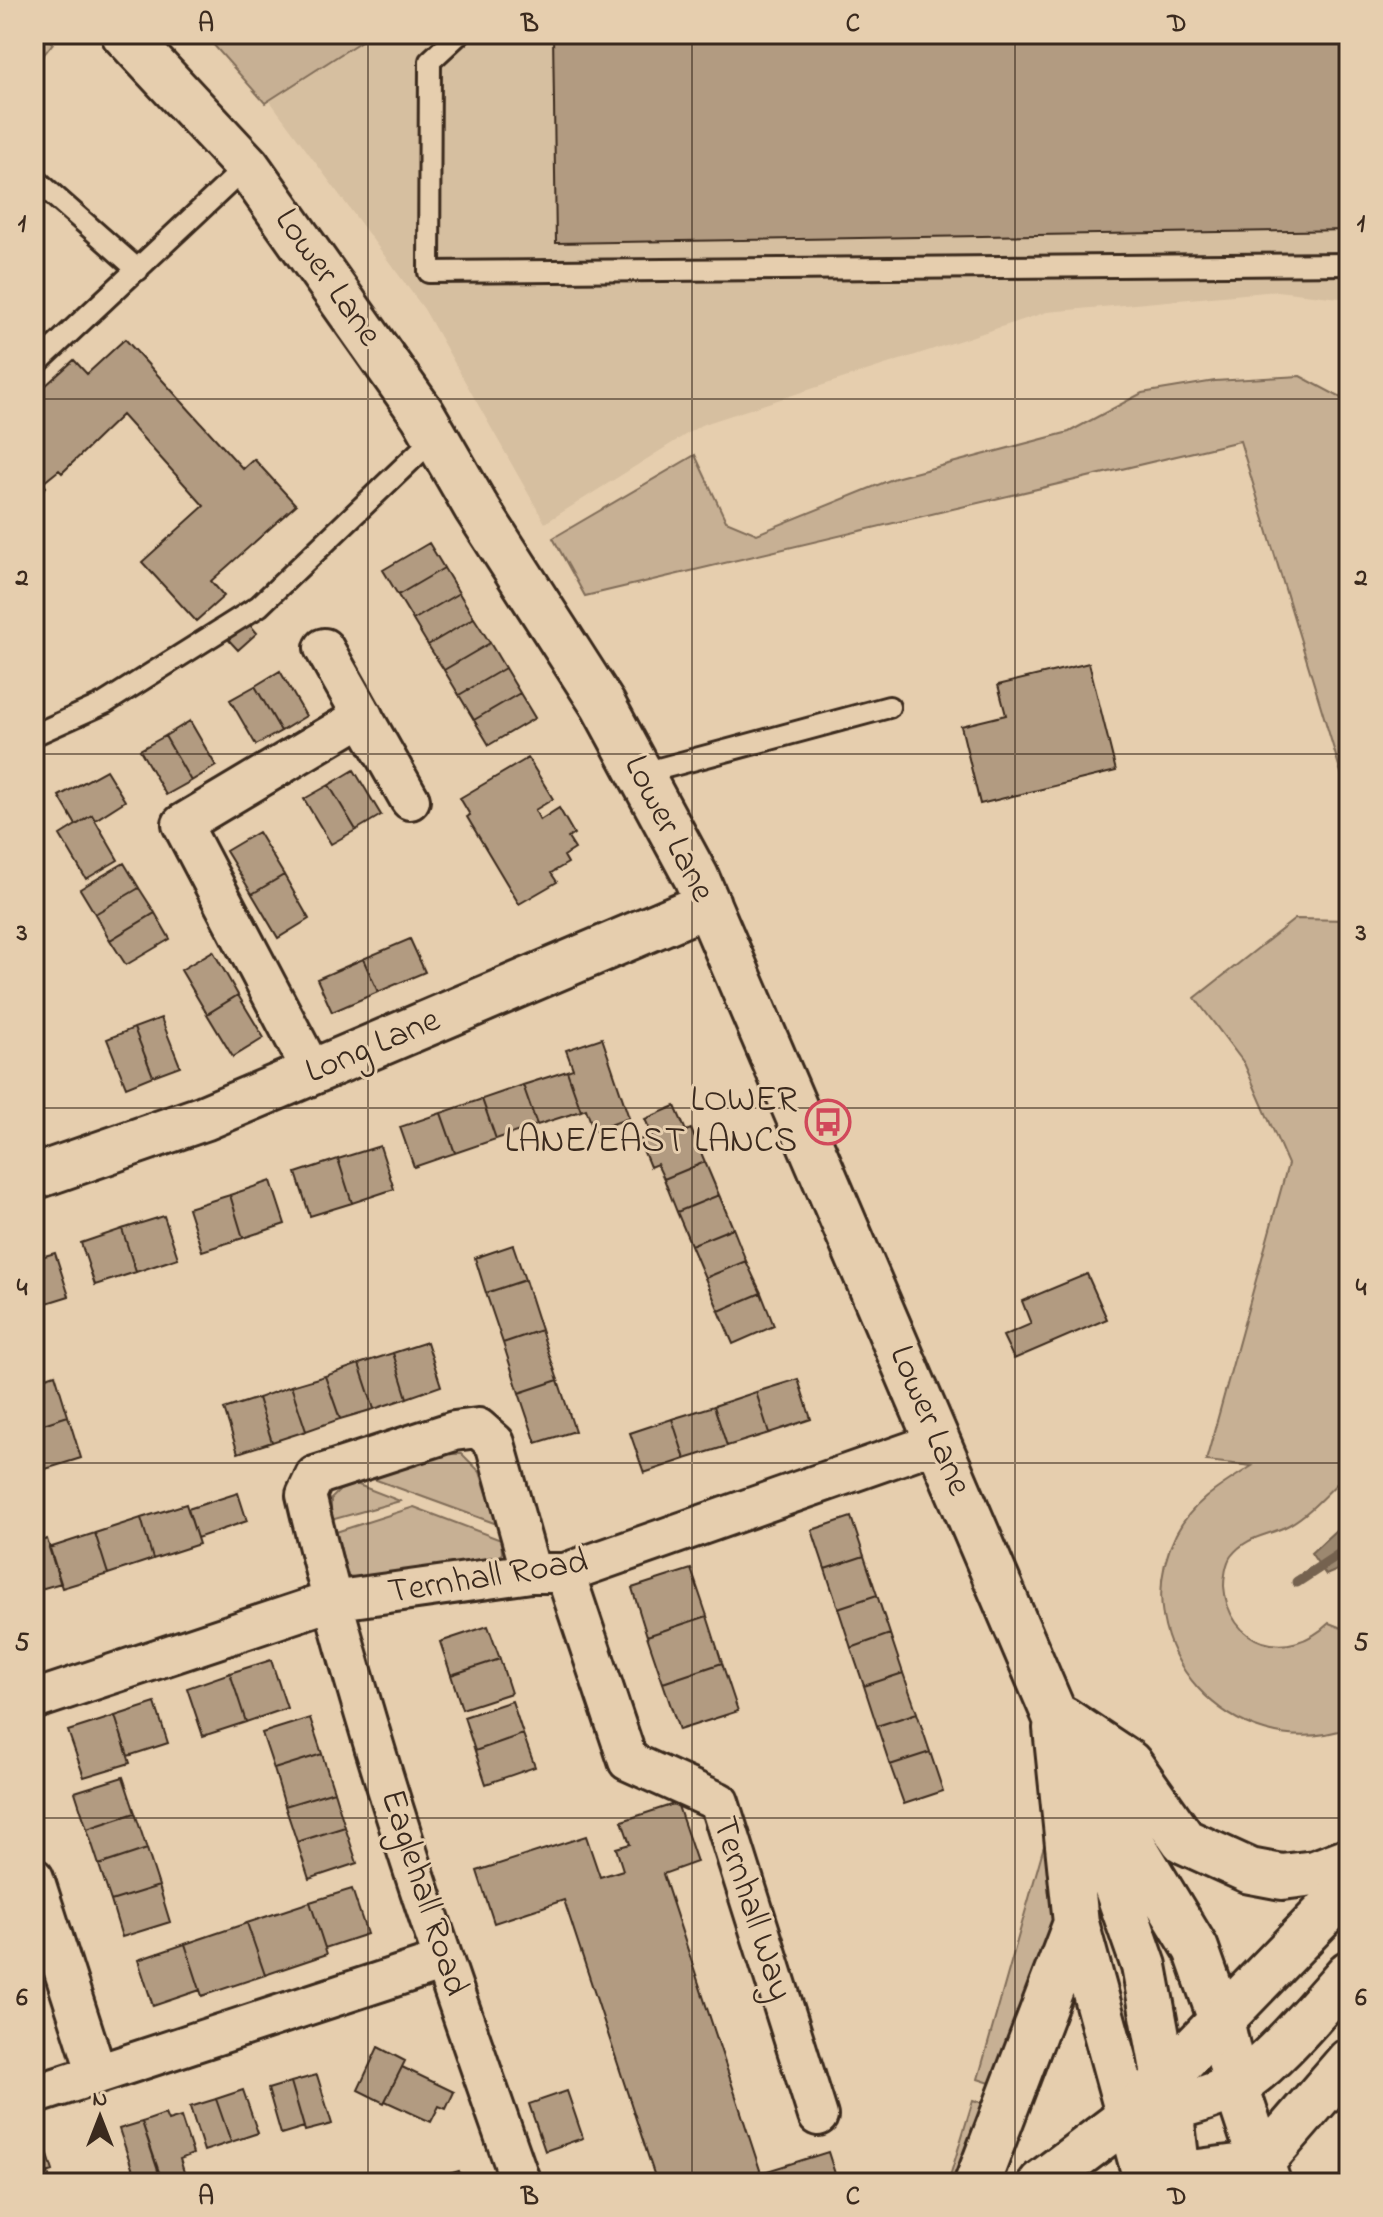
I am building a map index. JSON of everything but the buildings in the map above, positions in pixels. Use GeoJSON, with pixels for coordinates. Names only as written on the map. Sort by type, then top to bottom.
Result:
{"type":"FeatureCollection","features":[{"type":"Feature","properties":{"kind":"main road","name":"Lower Lane"},"geometry":{"type":"LineString","coordinates":[[124,34],[247,166],[435,437],[603,705],[708,904],[1054,1714],[1196,1949],[1221,2020],[1193,2092]]}},
{"type":"Feature","properties":{"kind":"main road","name":"Long Lane"},"geometry":{"type":"LineString","coordinates":[[34,1177],[204,1118],[708,904]]}},
{"type":"Feature","properties":{"kind":"main road","name":"Lower Lane"},"geometry":{"type":"LineString","coordinates":[[1054,1714],[1076,1923],[1127,2118],[1204,2179]]}},
{"type":"Feature","properties":{"kind":"main road"},"geometry":{"type":"LineString","coordinates":[[1054,1714],[1129,1763],[1184,1841],[1250,1871],[1282,1877],[1315,1873],[1349,1860]]}},
{"type":"Feature","properties":{"kind":"main road"},"geometry":{"type":"LineString","coordinates":[[1054,1714],[1193,2092],[1204,2179]]}},
{"type":"Feature","properties":{"kind":"main road"},"geometry":{"type":"LineString","coordinates":[[1204,2179],[1193,2092],[1221,2020],[1349,1888]]}},
{"type":"Feature","properties":{"kind":"main road"},"geometry":{"type":"LineString","coordinates":[[977,2183],[1076,1923]]}},
{"type":"Feature","properties":{"kind":"main road"},"geometry":{"type":"LineString","coordinates":[[1041,2183],[1127,2118],[1193,2092],[1290,2037],[1349,1973]]}},
{"type":"Feature","properties":{"kind":"main road"},"geometry":{"type":"LineString","coordinates":[[1204,2179],[1349,2061]]}},
{"type":"Feature","properties":{"kind":"street"},"geometry":{"type":"LineString","coordinates":[[324,648],[410,800]]}},
{"type":"Feature","properties":{"kind":"street"},"geometry":{"type":"LineString","coordinates":[[313,1073],[182,824],[363,716]]}},
{"type":"Feature","properties":{"kind":"street","name":"Ternhall Way"},"geometry":{"type":"LineString","coordinates":[[331,1601],[306,1495],[315,1476],[454,1431],[478,1428],[495,1443],[628,1761],[719,1802],[818,2116]]}},
{"type":"Feature","properties":{"kind":"street","name":"Ternhall Road"},"geometry":{"type":"LineString","coordinates":[[34,1700],[331,1601],[548,1573],[938,1442]]}},
{"type":"Feature","properties":{"kind":"street","name":"Eaglehall Road"},"geometry":{"type":"LineString","coordinates":[[331,1601],[443,1961],[521,2183]]}},
{"type":"Feature","properties":{"kind":"street"},"geometry":{"type":"LineString","coordinates":[[34,1878],[97,2074]]}},
{"type":"Feature","properties":{"kind":"street"},"geometry":{"type":"LineString","coordinates":[[34,2095],[443,1961]]}},
{"type":"Feature","properties":{"kind":"lane"},"geometry":{"type":"LineString","coordinates":[[459,34],[430,61],[429,272],[1349,264]]}},
{"type":"Feature","properties":{"kind":"lane"},"geometry":{"type":"LineString","coordinates":[[34,366],[247,166]]}},
{"type":"Feature","properties":{"kind":"lane"},"geometry":{"type":"LineString","coordinates":[[34,178],[138,270]]}},
{"type":"Feature","properties":{"kind":"lane"},"geometry":{"type":"LineString","coordinates":[[34,735],[105,703],[259,606],[435,437]]}},
{"type":"Feature","properties":{"kind":"lane"},"geometry":{"type":"LineString","coordinates":[[640,774],[889,707]]}},
{"type":"Feature","properties":{"kind":"shaded area"},"geometry":{"type":"Polygon","coordinates":[[[34,34],[44,34],[53,43],[34,67],[34,34]]]}},
{"type":"Feature","properties":{"kind":"shaded area"},"geometry":{"type":"Polygon","coordinates":[[[204,34],[372,34],[265,103],[204,34]]]}},
{"type":"Feature","properties":{"kind":"shaded area"},"geometry":{"type":"Polygon","coordinates":[[[374,34],[1349,34],[1349,299],[1277,291],[1047,312],[701,425],[545,523],[424,309],[270,101],[374,34]]]}},
{"type":"Feature","properties":{"kind":"shaded area"},"geometry":{"type":"Polygon","coordinates":[[[1300,376],[1349,402],[1349,799],[1240,441],[585,596],[553,538],[695,455],[726,521],[757,534],[895,478],[1069,432],[1142,393],[1215,381],[1300,376]]]}},
{"type":"Feature","properties":{"kind":"shaded area"},"geometry":{"type":"Polygon","coordinates":[[[1295,919],[1349,920],[1349,1472],[1297,1520],[1237,1549],[1228,1563],[1224,1586],[1236,1623],[1248,1635],[1263,1642],[1279,1645],[1296,1643],[1329,1623],[1349,1631],[1349,1728],[1306,1736],[1265,1730],[1229,1714],[1198,1688],[1176,1655],[1163,1617],[1163,1576],[1183,1522],[1219,1487],[1252,1466],[1206,1461],[1288,1164],[1244,1063],[1195,998],[1295,919]]]}},
{"type":"Feature","properties":{"kind":"shaded area"},"geometry":{"type":"Polygon","coordinates":[[[448,1454],[462,1454],[480,1472],[497,1524],[371,1478],[448,1454]]]}},
{"type":"Feature","properties":{"kind":"shaded area"},"geometry":{"type":"Polygon","coordinates":[[[356,1484],[400,1501],[331,1520],[331,1499],[340,1490],[356,1484]]]}},
{"type":"Feature","properties":{"kind":"shaded area"},"geometry":{"type":"Polygon","coordinates":[[[414,1507],[501,1540],[502,1553],[494,1563],[365,1579],[348,1576],[336,1532],[414,1507]]]}},
{"type":"Feature","properties":{"kind":"shaded area"},"geometry":{"type":"Polygon","coordinates":[[[1349,1518],[1349,1565],[1326,1575],[1311,1553],[1349,1518]]]}},
{"type":"Feature","properties":{"kind":"shaded area"},"geometry":{"type":"Polygon","coordinates":[[[1045,1842],[1052,1869],[1053,1929],[999,2086],[978,2079],[1045,1842]]]}},
{"type":"Feature","properties":{"kind":"shaded area"},"geometry":{"type":"Polygon","coordinates":[[[973,2100],[992,2106],[957,2183],[948,2183],[973,2100]]]}},
{"type":"Feature","properties":{"kind":"waterway"},"geometry":{"type":"LineString","coordinates":[[1297,1582],[1349,1548]]}},
{"type":"Feature","properties":{"kind":"place","name":"LOWER LANE/EAST LANCS"},"geometry":{"type":"Point","coordinates":[828,1122]}}]}
